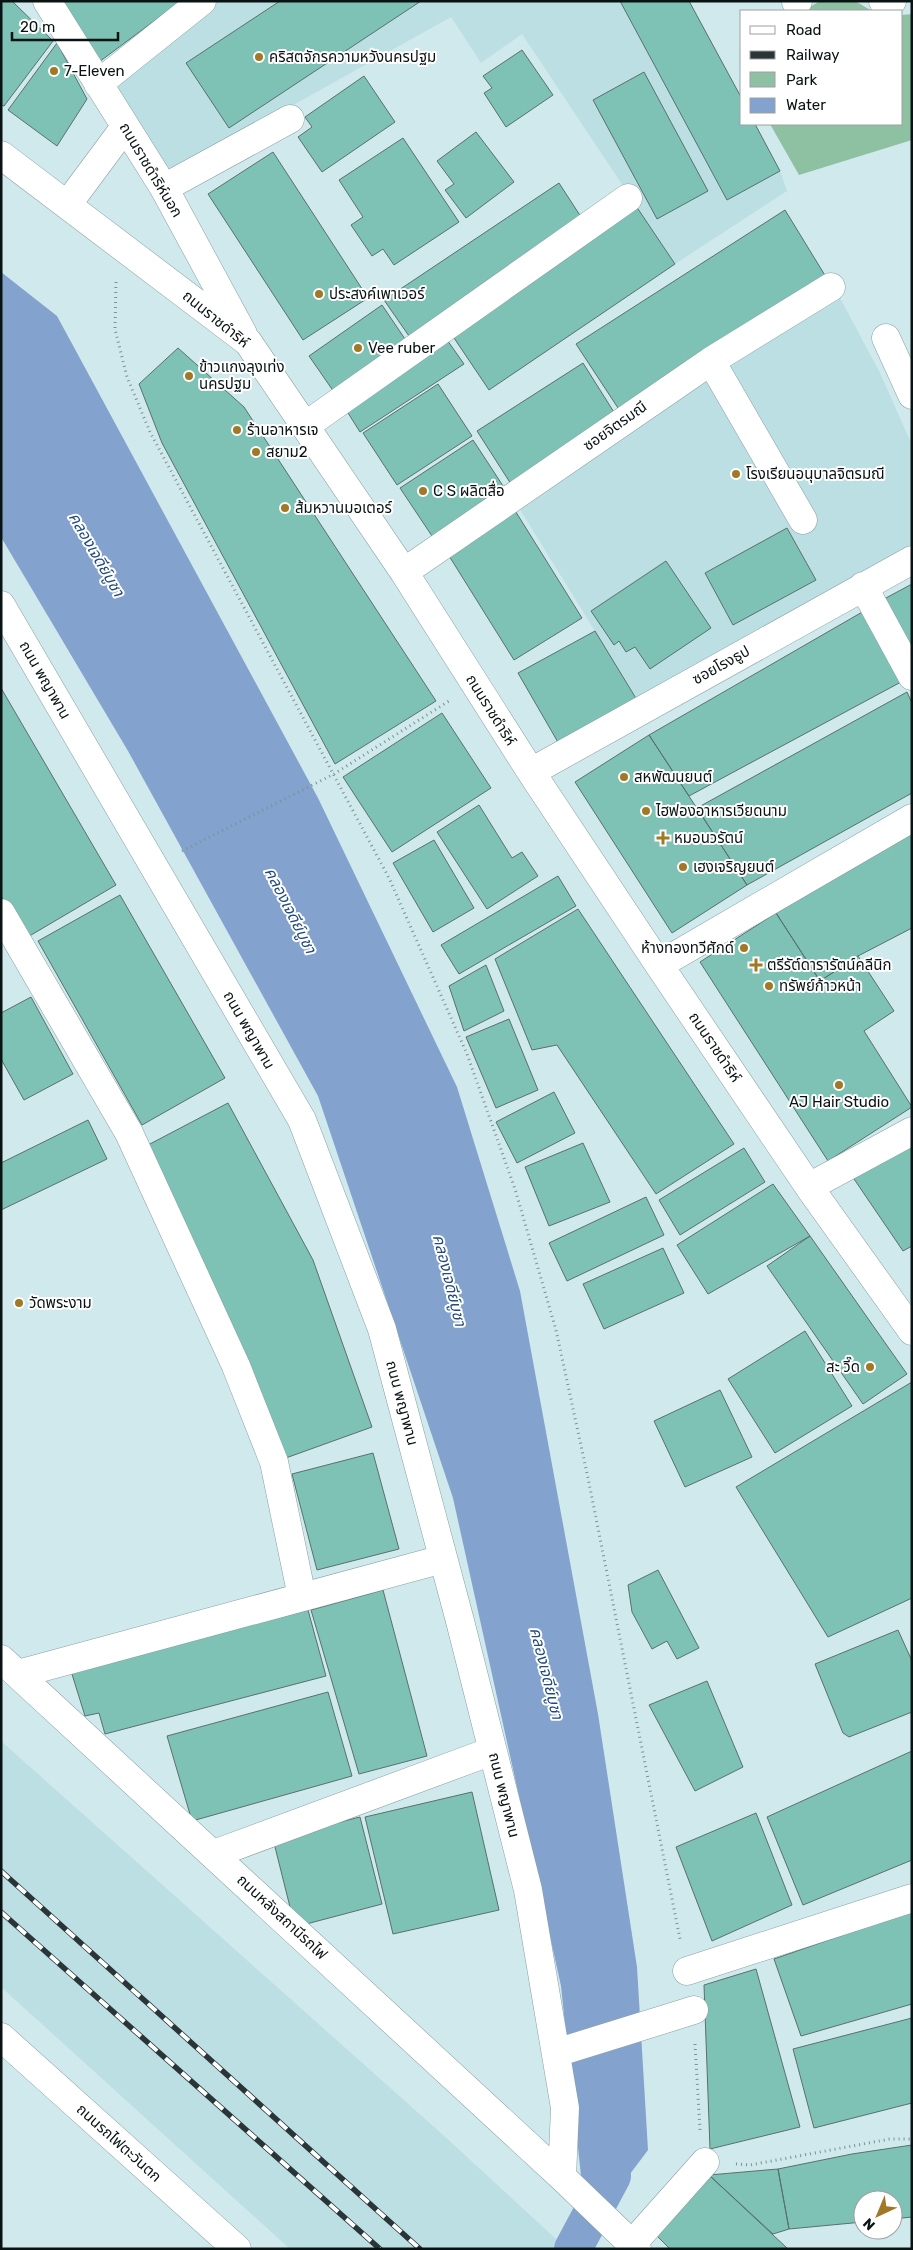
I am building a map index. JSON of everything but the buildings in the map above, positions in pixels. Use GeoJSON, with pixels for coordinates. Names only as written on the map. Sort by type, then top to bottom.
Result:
{"type":"FeatureCollection","features":[{"type":"Feature","properties":{"kind":"street","name":"ถนนราชดำริห์นอก"},"geometry":{"type":"LineString","coordinates":[[47,1],[164,188],[248,342]]}},
{"type":"Feature","properties":{"kind":"street"},"geometry":{"type":"LineString","coordinates":[[98,84],[202,1]]}},
{"type":"Feature","properties":{"kind":"street"},"geometry":{"type":"LineString","coordinates":[[883,1],[892,1]]}},
{"type":"Feature","properties":{"kind":"street"},"geometry":{"type":"LineString","coordinates":[[164,188],[290,119]]}},
{"type":"Feature","properties":{"kind":"street"},"geometry":{"type":"LineString","coordinates":[[68,205],[125,127]]}},
{"type":"Feature","properties":{"kind":"street","name":"ถนนราชดำริห์"},"geometry":{"type":"LineString","coordinates":[[1,155],[248,342],[404,572],[531,772],[658,965],[809,1187],[912,1331]]}},
{"type":"Feature","properties":{"kind":"street"},"geometry":{"type":"LineString","coordinates":[[305,426],[628,198]]}},
{"type":"Feature","properties":{"kind":"street","name":"ซอยจิตรมณี"},"geometry":{"type":"LineString","coordinates":[[404,572],[711,360],[831,287]]}},
{"type":"Feature","properties":{"kind":"street"},"geometry":{"type":"LineString","coordinates":[[886,338],[912,395]]}},
{"type":"Feature","properties":{"kind":"street"},"geometry":{"type":"LineString","coordinates":[[711,360],[803,520]]}},
{"type":"Feature","properties":{"kind":"street","name":"ซอยโรงธูป"},"geometry":{"type":"LineString","coordinates":[[531,772],[912,560]]}},
{"type":"Feature","properties":{"kind":"street"},"geometry":{"type":"LineString","coordinates":[[863,586],[912,676]]}},
{"type":"Feature","properties":{"kind":"street","name":"ถนน พญาพาน"},"geometry":{"type":"LineString","coordinates":[[1,605],[302,1120],[382,1329],[528,1890],[565,2108],[567,2182]]}},
{"type":"Feature","properties":{"kind":"street"},"geometry":{"type":"LineString","coordinates":[[658,965],[912,818]]}},
{"type":"Feature","properties":{"kind":"street"},"geometry":{"type":"LineString","coordinates":[[1,913],[8,940],[129,1134],[236,1366],[274,1462],[302,1597]]}},
{"type":"Feature","properties":{"kind":"street"},"geometry":{"type":"LineString","coordinates":[[809,1187],[912,1131]]}},
{"type":"Feature","properties":{"kind":"street"},"geometry":{"type":"LineString","coordinates":[[10,1667],[302,1597],[443,1559]]}},
{"type":"Feature","properties":{"kind":"street","name":"ถนนหลังสถานีรถไฟ"},"geometry":{"type":"LineString","coordinates":[[10,1667],[567,2182]]}},
{"type":"Feature","properties":{"kind":"street"},"geometry":{"type":"LineString","coordinates":[[214,1854],[492,1751]]}},
{"type":"Feature","properties":{"kind":"street"},"geometry":{"type":"LineString","coordinates":[[687,1971],[912,1898]]}},
{"type":"Feature","properties":{"kind":"street"},"geometry":{"type":"LineString","coordinates":[[556,2053],[685,2013]]}},
{"type":"Feature","properties":{"kind":"street","name":"ถนนรถไฟตะวันตก"},"geometry":{"type":"LineString","coordinates":[[1,2036],[236,2249]]}},
{"type":"Feature","properties":{"kind":"street"},"geometry":{"type":"LineString","coordinates":[[567,2182],[629,2242],[704,2162]]}},
{"type":"Feature","properties":{"kind":"path"},"geometry":{"type":"LineString","coordinates":[[127,251],[117,276],[115,330],[128,378],[150,432],[389,878],[467,1054],[515,1189],[556,1330],[588,1478],[687,1971]]}},
{"type":"Feature","properties":{"kind":"path"},"geometry":{"type":"LineString","coordinates":[[181,852],[334,774],[475,685]]}},
{"type":"Feature","properties":{"kind":"path"},"geometry":{"type":"LineString","coordinates":[[685,2013],[704,2162],[750,2164],[890,2139],[912,2139]]}},
{"type":"Feature","properties":{"kind":"shaded area"},"geometry":{"type":"Polygon","coordinates":[[[189,1],[689,1],[740,95],[740,125],[756,125],[780,171],[787,191],[675,264],[522,34],[481,63],[451,17],[168,175],[100,71],[189,1]]]}},
{"type":"Feature","properties":{"kind":"shaded area","name":"โรงเรียนอนุบาลจิตรมณี"},"geometry":{"type":"Polygon","coordinates":[[[838,294],[880,373],[912,445],[912,560],[643,709],[516,503],[838,294]]]}},
{"type":"Feature","properties":{"kind":"shaded area"},"geometry":{"type":"Polygon","coordinates":[[[1,1741],[442,2134],[567,2249],[290,2249],[1,1987],[1,1741]]]}},
{"type":"Feature","properties":{"kind":"green space"},"geometry":{"type":"Polygon","coordinates":[[[820,1],[855,1],[870,10],[805,10],[820,1]]]}},
{"type":"Feature","properties":{"kind":"green space"},"geometry":{"type":"Polygon","coordinates":[[[912,14],[912,140],[799,175],[771,125],[903,125],[903,15],[912,14]]]}},
{"type":"Feature","properties":{"kind":"water"},"geometry":{"type":"Polygon","coordinates":[[[1,272],[57,316],[318,798],[457,1087],[520,1291],[598,1714],[637,1967],[648,2150],[606,2206],[581,2176],[561,1986],[453,1498],[318,1096],[128,751],[1,537],[1,272]]]}},
{"type":"Feature","properties":{"kind":"waterway","name":"คลองเจดีย์บูชา"},"geometry":{"type":"LineString","coordinates":[[573,2249],[612,2176]]}},
{"type":"Feature","properties":{"kind":"railway"},"geometry":{"type":"LineString","coordinates":[[1,1871],[420,2249]]}},
{"type":"Feature","properties":{"kind":"railway"},"geometry":{"type":"LineString","coordinates":[[1,1912],[380,2249]]}},
{"type":"Feature","properties":{"kind":"place","name":"คริสตจักรความหวังนครปฐม"},"geometry":{"type":"Point","coordinates":[259,57]}},
{"type":"Feature","properties":{"kind":"place","name":"7-Eleven"},"geometry":{"type":"Point","coordinates":[54,71]}},
{"type":"Feature","properties":{"kind":"place","name":"ประสงค์เพาเวอร์"},"geometry":{"type":"Point","coordinates":[319,294]}},
{"type":"Feature","properties":{"kind":"place","name":"Vee ruber"},"geometry":{"type":"Point","coordinates":[358,348]}},
{"type":"Feature","properties":{"kind":"place","name":"ข้าวแกงลุงเท่ง นครปฐม"},"geometry":{"type":"Point","coordinates":[189,376]}},
{"type":"Feature","properties":{"kind":"place","name":"ร้านอาหารเจ"},"geometry":{"type":"Point","coordinates":[237,430]}},
{"type":"Feature","properties":{"kind":"place","name":"สยาม2"},"geometry":{"type":"Point","coordinates":[256,452]}},
{"type":"Feature","properties":{"kind":"place","name":"โรงเรียนอนุบาลจิตรมณี"},"geometry":{"type":"Point","coordinates":[736,474]}},
{"type":"Feature","properties":{"kind":"place","name":"C S ผลิตสื่อ"},"geometry":{"type":"Point","coordinates":[423,491]}},
{"type":"Feature","properties":{"kind":"place","name":"ส้มหวานมอเตอร์"},"geometry":{"type":"Point","coordinates":[285,508]}},
{"type":"Feature","properties":{"kind":"place","name":"สหพัฒนยนต์"},"geometry":{"type":"Point","coordinates":[624,777]}},
{"type":"Feature","properties":{"kind":"place","name":"ไฮฟองอาหารเวียดนาม"},"geometry":{"type":"Point","coordinates":[646,811]}},
{"type":"Feature","properties":{"kind":"place","name":"หมอนวรัตน์"},"geometry":{"type":"Point","coordinates":[663,838]}},
{"type":"Feature","properties":{"kind":"place","name":"เฮงเจริญยนต์"},"geometry":{"type":"Point","coordinates":[683,867]}},
{"type":"Feature","properties":{"kind":"place","name":"ห้างทองทวีศักด์"},"geometry":{"type":"Point","coordinates":[744,948]}},
{"type":"Feature","properties":{"kind":"place","name":"ตรีรัต์ดารารัตน์คลีนิก"},"geometry":{"type":"Point","coordinates":[756,965]}},
{"type":"Feature","properties":{"kind":"place","name":"ทรัพย์ก้าวหน้า"},"geometry":{"type":"Point","coordinates":[769,986]}},
{"type":"Feature","properties":{"kind":"place","name":"AJ Hair Studio"},"geometry":{"type":"Point","coordinates":[839,1085]}},
{"type":"Feature","properties":{"kind":"place","name":"วัดพระงาม"},"geometry":{"type":"Point","coordinates":[19,1303]}},
{"type":"Feature","properties":{"kind":"place","name":"สะ วี๊ด"},"geometry":{"type":"Point","coordinates":[870,1367]}}]}
